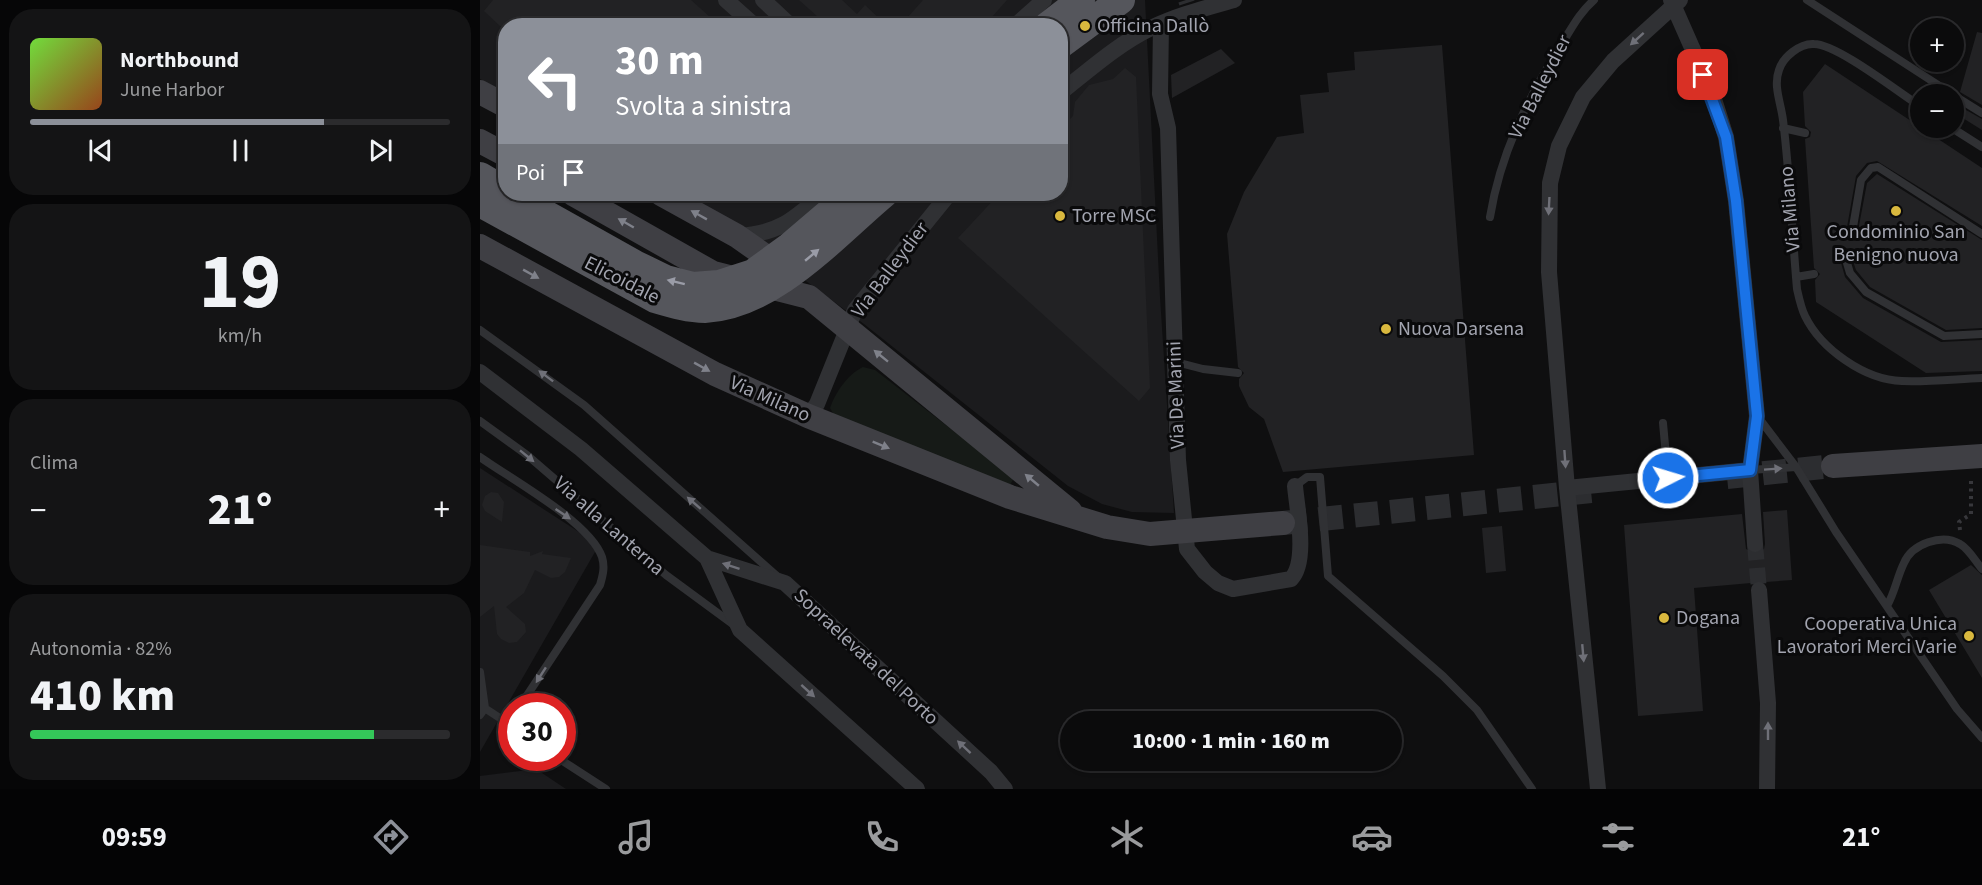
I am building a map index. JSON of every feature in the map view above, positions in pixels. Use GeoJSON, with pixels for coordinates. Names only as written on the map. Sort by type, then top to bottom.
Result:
{"type":"FeatureCollection","features":[{"type":"Feature","properties":{"kind":"highway"},"geometry":{"type":"LineString","coordinates":[[1057,18],[1081,0]]}},
{"type":"Feature","properties":{"kind":"highway"},"geometry":{"type":"LineString","coordinates":[[1068,38],[1098,0]]}},
{"type":"Feature","properties":{"kind":"highway"},"geometry":{"type":"LineString","coordinates":[[1068,38],[1121,0]]}},
{"type":"Feature","properties":{"kind":"highway"},"geometry":{"type":"LineString","coordinates":[[480,176],[498,186]]}},
{"type":"Feature","properties":{"kind":"highway","name":"Elicoidale"},"geometry":{"type":"LineString","coordinates":[[522,201],[635,264],[666,279],[693,286],[719,284],[753,273],[790,246],[843,201]]}},
{"type":"Feature","properties":{"kind":"highway","name":"Elicoidale"},"geometry":{"type":"LineString","coordinates":[[480,203],[655,299],[683,307],[704,309],[744,301],[783,279],[876,201]]}},
{"type":"Feature","properties":{"kind":"main road"},"geometry":{"type":"LineString","coordinates":[[480,92],[498,102]]}},
{"type":"Feature","properties":{"kind":"main road"},"geometry":{"type":"LineString","coordinates":[[480,141],[498,151]]}},
{"type":"Feature","properties":{"kind":"main road","name":"Via Milano"},"geometry":{"type":"LineString","coordinates":[[585,201],[713,273],[809,297],[1077,517]]}},
{"type":"Feature","properties":{"kind":"main road"},"geometry":{"type":"LineString","coordinates":[[674,201],[737,236],[764,255]]}},
{"type":"Feature","properties":{"kind":"main road","name":"Via Milano"},"geometry":{"type":"LineString","coordinates":[[480,246],[715,374],[808,416],[1010,497],[1107,527],[1150,534],[1282,523]]}},
{"type":"Feature","properties":{"kind":"main road"},"geometry":{"type":"LineString","coordinates":[[1833,466],[1982,456]]}},
{"type":"Feature","properties":{"kind":"street"},"geometry":{"type":"LineString","coordinates":[[726,0],[746,18]]}},
{"type":"Feature","properties":{"kind":"street"},"geometry":{"type":"LineString","coordinates":[[762,0],[782,18]]}},
{"type":"Feature","properties":{"kind":"street"},"geometry":{"type":"LineString","coordinates":[[1024,18],[1044,0]]}},
{"type":"Feature","properties":{"kind":"street"},"geometry":{"type":"LineString","coordinates":[[1068,87],[1120,46],[1189,8],[1234,0]]}},
{"type":"Feature","properties":{"kind":"street"},"geometry":{"type":"LineString","coordinates":[[1671,0],[1712,93],[1726,137],[1736,201],[1757,416],[1750,470],[1755,544]]}},
{"type":"Feature","properties":{"kind":"street"},"geometry":{"type":"LineString","coordinates":[[1598,789],[1567,488],[1549,272],[1550,183],[1559,146],[1583,98],[1613,61],[1680,0]]}},
{"type":"Feature","properties":{"kind":"street","name":"Via De Marini"},"geometry":{"type":"LineString","coordinates":[[1161,24],[1160,94],[1168,128],[1181,509],[1187,549],[1205,572],[1218,583],[1233,589],[1291,579],[1297,573],[1301,560],[1295,486]]}},
{"type":"Feature","properties":{"kind":"street"},"geometry":{"type":"LineString","coordinates":[[737,236],[776,230],[791,222],[815,201]]}},
{"type":"Feature","properties":{"kind":"street","name":"Via Balleydier"},"geometry":{"type":"LineString","coordinates":[[808,416],[817,404],[855,310],[943,201]]}},
{"type":"Feature","properties":{"kind":"street","name":"Sopraelevata del Porto"},"geometry":{"type":"LineString","coordinates":[[480,372],[581,449],[707,558],[785,583],[991,772],[1005,789]]}},
{"type":"Feature","properties":{"kind":"street"},"geometry":{"type":"LineString","coordinates":[[1567,488],[1750,470]]}},
{"type":"Feature","properties":{"kind":"street","name":"Sopraelevata del Porto"},"geometry":{"type":"LineString","coordinates":[[707,558],[740,630],[917,789]]}},
{"type":"Feature","properties":{"kind":"street"},"geometry":{"type":"LineString","coordinates":[[1759,590],[1768,703],[1767,789]]}},
{"type":"Feature","properties":{"kind":"lane","name":"Via Balleydier"},"geometry":{"type":"LineString","coordinates":[[1490,217],[1503,166],[1520,118],[1579,14],[1594,0]]}},
{"type":"Feature","properties":{"kind":"lane"},"geometry":{"type":"LineString","coordinates":[[1807,0],[1936,84]]}},
{"type":"Feature","properties":{"kind":"lane","name":"Via Milano"},"geometry":{"type":"LineString","coordinates":[[1910,99],[1835,50],[1814,44],[1801,46],[1789,55],[1779,69],[1776,85],[1783,128],[1796,277],[1804,316],[1819,337],[1838,354],[1868,372],[1901,381],[1982,378]]}},
{"type":"Feature","properties":{"kind":"lane"},"geometry":{"type":"LineString","coordinates":[[1964,102],[1982,113]]}},
{"type":"Feature","properties":{"kind":"lane"},"geometry":{"type":"LineString","coordinates":[[1783,128],[1805,133]]}},
{"type":"Feature","properties":{"kind":"lane"},"geometry":{"type":"LineString","coordinates":[[1964,136],[1982,147]]}},
{"type":"Feature","properties":{"kind":"lane"},"geometry":{"type":"LineString","coordinates":[[1853,227],[1861,180],[1871,168],[1878,167],[1982,234]]}},
{"type":"Feature","properties":{"kind":"lane"},"geometry":{"type":"LineString","coordinates":[[1844,253],[1850,273],[1866,291],[1876,297],[1944,336],[1982,334]]}},
{"type":"Feature","properties":{"kind":"lane"},"geometry":{"type":"LineString","coordinates":[[1796,277],[1814,274]]}},
{"type":"Feature","properties":{"kind":"lane"},"geometry":{"type":"LineString","coordinates":[[480,330],[584,405],[785,583]]}},
{"type":"Feature","properties":{"kind":"lane"},"geometry":{"type":"LineString","coordinates":[[1176,362],[1203,369],[1238,373]]}},
{"type":"Feature","properties":{"kind":"lane"},"geometry":{"type":"LineString","coordinates":[[1757,416],[1796,467],[1958,709],[1982,738]]}},
{"type":"Feature","properties":{"kind":"lane","name":"Via alla Lanterna"},"geometry":{"type":"LineString","coordinates":[[480,421],[526,455],[666,575],[740,630]]}},
{"type":"Feature","properties":{"kind":"lane"},"geometry":{"type":"LineString","coordinates":[[1663,423],[1668,478]]}},
{"type":"Feature","properties":{"kind":"lane"},"geometry":{"type":"LineString","coordinates":[[480,457],[573,521],[591,539],[604,564],[600,585],[529,693]]}},
{"type":"Feature","properties":{"kind":"lane"},"geometry":{"type":"LineString","coordinates":[[1750,470],[1796,467]]}},
{"type":"Feature","properties":{"kind":"lane"},"geometry":{"type":"LineString","coordinates":[[1295,486],[1307,477],[1320,477],[1328,576],[1443,676],[1477,710],[1532,789]]}},
{"type":"Feature","properties":{"kind":"lane"},"geometry":{"type":"LineString","coordinates":[[1887,606],[1897,588],[1904,562],[1914,549],[1927,542],[1948,540],[1961,544],[1982,569]]}},
{"type":"Feature","properties":{"kind":"lane"},"geometry":{"type":"LineString","coordinates":[[480,672],[482,709],[498,717]]}},
{"type":"Feature","properties":{"kind":"lane"},"geometry":{"type":"LineString","coordinates":[[576,770],[606,789]]}},
{"type":"Feature","properties":{"kind":"path"},"geometry":{"type":"LineString","coordinates":[[1960,530],[1959,522],[1971,514],[1971,480]]}},
{"type":"Feature","properties":{"kind":"shaded area"},"geometry":{"type":"Polygon","coordinates":[[[480,0],[1145,0],[1174,513],[1132,512],[1102,504],[1068,486],[864,324],[714,213],[693,201],[1068,201],[1068,18],[498,18],[498,89],[480,79],[480,0]]]}},
{"type":"Feature","properties":{"kind":"shaded area"},"geometry":{"type":"Polygon","coordinates":[[[863,367],[875,370],[1014,478],[1010,485],[834,415],[830,408],[835,396],[847,379],[863,367]]]}},
{"type":"Feature","properties":{"kind":"shaded area"},"geometry":{"type":"Polygon","coordinates":[[[480,468],[599,545],[514,693],[498,693],[498,721],[480,752],[480,468]]]}},
{"type":"Feature","properties":{"kind":"shaded area"},"geometry":{"type":"Polygon","coordinates":[[[539,771],[566,789],[480,789],[480,776],[539,771]]]}},
{"type":"Feature","properties":{"kind":"building"},"geometry":{"type":"Polygon","coordinates":[[[493,0],[691,0],[711,18],[498,18],[498,24],[484,11],[493,0]]]}},
{"type":"Feature","properties":{"kind":"building"},"geometry":{"type":"Polygon","coordinates":[[[799,0],[842,0],[857,14],[865,5],[879,18],[819,18],[799,0]]]}},
{"type":"Feature","properties":{"kind":"building"},"geometry":{"type":"Polygon","coordinates":[[[923,0],[1007,0],[991,18],[907,18],[923,0]]]}},
{"type":"Feature","properties":{"kind":"building"},"geometry":{"type":"Polygon","coordinates":[[[1977,32],[1982,33],[1982,105],[1964,94],[1962,84],[1977,32]]]}},
{"type":"Feature","properties":{"kind":"building","name":"Nuova Darsena"},"geometry":{"type":"Polygon","coordinates":[[[1442,45],[1474,455],[1283,472],[1264,419],[1249,407],[1239,386],[1239,379],[1244,373],[1238,367],[1227,234],[1244,192],[1277,137],[1304,133],[1300,95],[1329,92],[1327,73],[1355,70],[1354,52],[1442,45]]]}},
{"type":"Feature","properties":{"kind":"building"},"geometry":{"type":"Polygon","coordinates":[[[1221,49],[1235,63],[1172,98],[1171,75],[1221,49]]]}},
{"type":"Feature","properties":{"kind":"building","name":"Condominio San Benigno nuova"},"geometry":{"type":"Polygon","coordinates":[[[1825,64],[1910,120],[1910,138],[1937,138],[1982,168],[1982,226],[1877,161],[1867,163],[1856,176],[1847,227],[1851,233],[1858,231],[1867,183],[1877,174],[1982,240],[1982,328],[1946,330],[1870,287],[1856,270],[1849,249],[1843,247],[1838,252],[1845,277],[1863,298],[1941,342],[1982,340],[1982,371],[1926,373],[1816,302],[1815,280],[1820,274],[1814,268],[1805,139],[1810,137],[1811,132],[1805,126],[1803,92],[1825,64]]]}},
{"type":"Feature","properties":{"kind":"building","name":"Torre MSC"},"geometry":{"type":"Polygon","coordinates":[[[1125,68],[1136,77],[1150,388],[1139,401],[958,238],[992,201],[1068,201],[1068,121],[1073,116],[1075,102],[1089,85],[1113,79],[1125,68]]]}},
{"type":"Feature","properties":{"kind":"building"},"geometry":{"type":"Polygon","coordinates":[[[1964,109],[1982,119],[1982,130],[1964,119],[1964,109]]]}},
{"type":"Feature","properties":{"kind":"building"},"geometry":{"type":"Polygon","coordinates":[[[491,492],[498,493],[504,502],[502,522],[485,511],[482,505],[485,496],[491,492]]]}},
{"type":"Feature","properties":{"kind":"building","name":"Dogana"},"geometry":{"type":"Polygon","coordinates":[[[1787,510],[1792,580],[1766,582],[1758,580],[1751,583],[1694,588],[1703,711],[1638,716],[1624,525],[1742,514],[1746,549],[1756,554],[1764,549],[1765,544],[1763,512],[1787,510]]]}},
{"type":"Feature","properties":{"kind":"building"},"geometry":{"type":"Polygon","coordinates":[[[1502,526],[1506,571],[1486,573],[1482,528],[1502,526]]]}},
{"type":"Feature","properties":{"kind":"building"},"geometry":{"type":"Polygon","coordinates":[[[480,545],[530,552],[530,556],[543,551],[542,554],[571,558],[565,572],[559,577],[551,578],[535,570],[524,593],[506,607],[525,624],[526,632],[517,642],[509,643],[497,634],[494,606],[480,617],[480,545]]]}},
{"type":"Feature","properties":{"kind":"building","name":"Cooperativa Unica Lavoratori Merci Varie"},"geometry":{"type":"Polygon","coordinates":[[[1971,565],[1982,575],[1982,678],[1929,590],[1971,565]]]}},
{"type":"Feature","properties":{"kind":"tunnel"},"geometry":{"type":"LineString","coordinates":[[1727,477],[1833,466]]}},
{"type":"Feature","properties":{"kind":"tunnel"},"geometry":{"type":"LineString","coordinates":[[1283,523],[1591,491]]}},
{"type":"Feature","properties":{"kind":"tunnel"},"geometry":{"type":"LineString","coordinates":[[1755,544],[1759,590]]}},
{"type":"Feature","properties":{"kind":"place","name":"Officina Dallò"},"geometry":{"type":"Point","coordinates":[1085,26]}},
{"type":"Feature","properties":{"kind":"place","name":"Condominio San Benigno nuova"},"geometry":{"type":"Point","coordinates":[1896,211]}},
{"type":"Feature","properties":{"kind":"place","name":"Torre MSC"},"geometry":{"type":"Point","coordinates":[1060,216]}},
{"type":"Feature","properties":{"kind":"place","name":"Nuova Darsena"},"geometry":{"type":"Point","coordinates":[1386,329]}},
{"type":"Feature","properties":{"kind":"place","name":"Dogana"},"geometry":{"type":"Point","coordinates":[1664,618]}},
{"type":"Feature","properties":{"kind":"place","name":"Cooperativa Unica Lavoratori Merci Varie"},"geometry":{"type":"Point","coordinates":[1969,636]}},
{"type":"Feature","properties":{"kind":"route"},"geometry":{"type":"LineString","coordinates":[[1668,478],[1750,470],[1757,416],[1736,201],[1726,137],[1712,93],[1703,75]]}}]}
